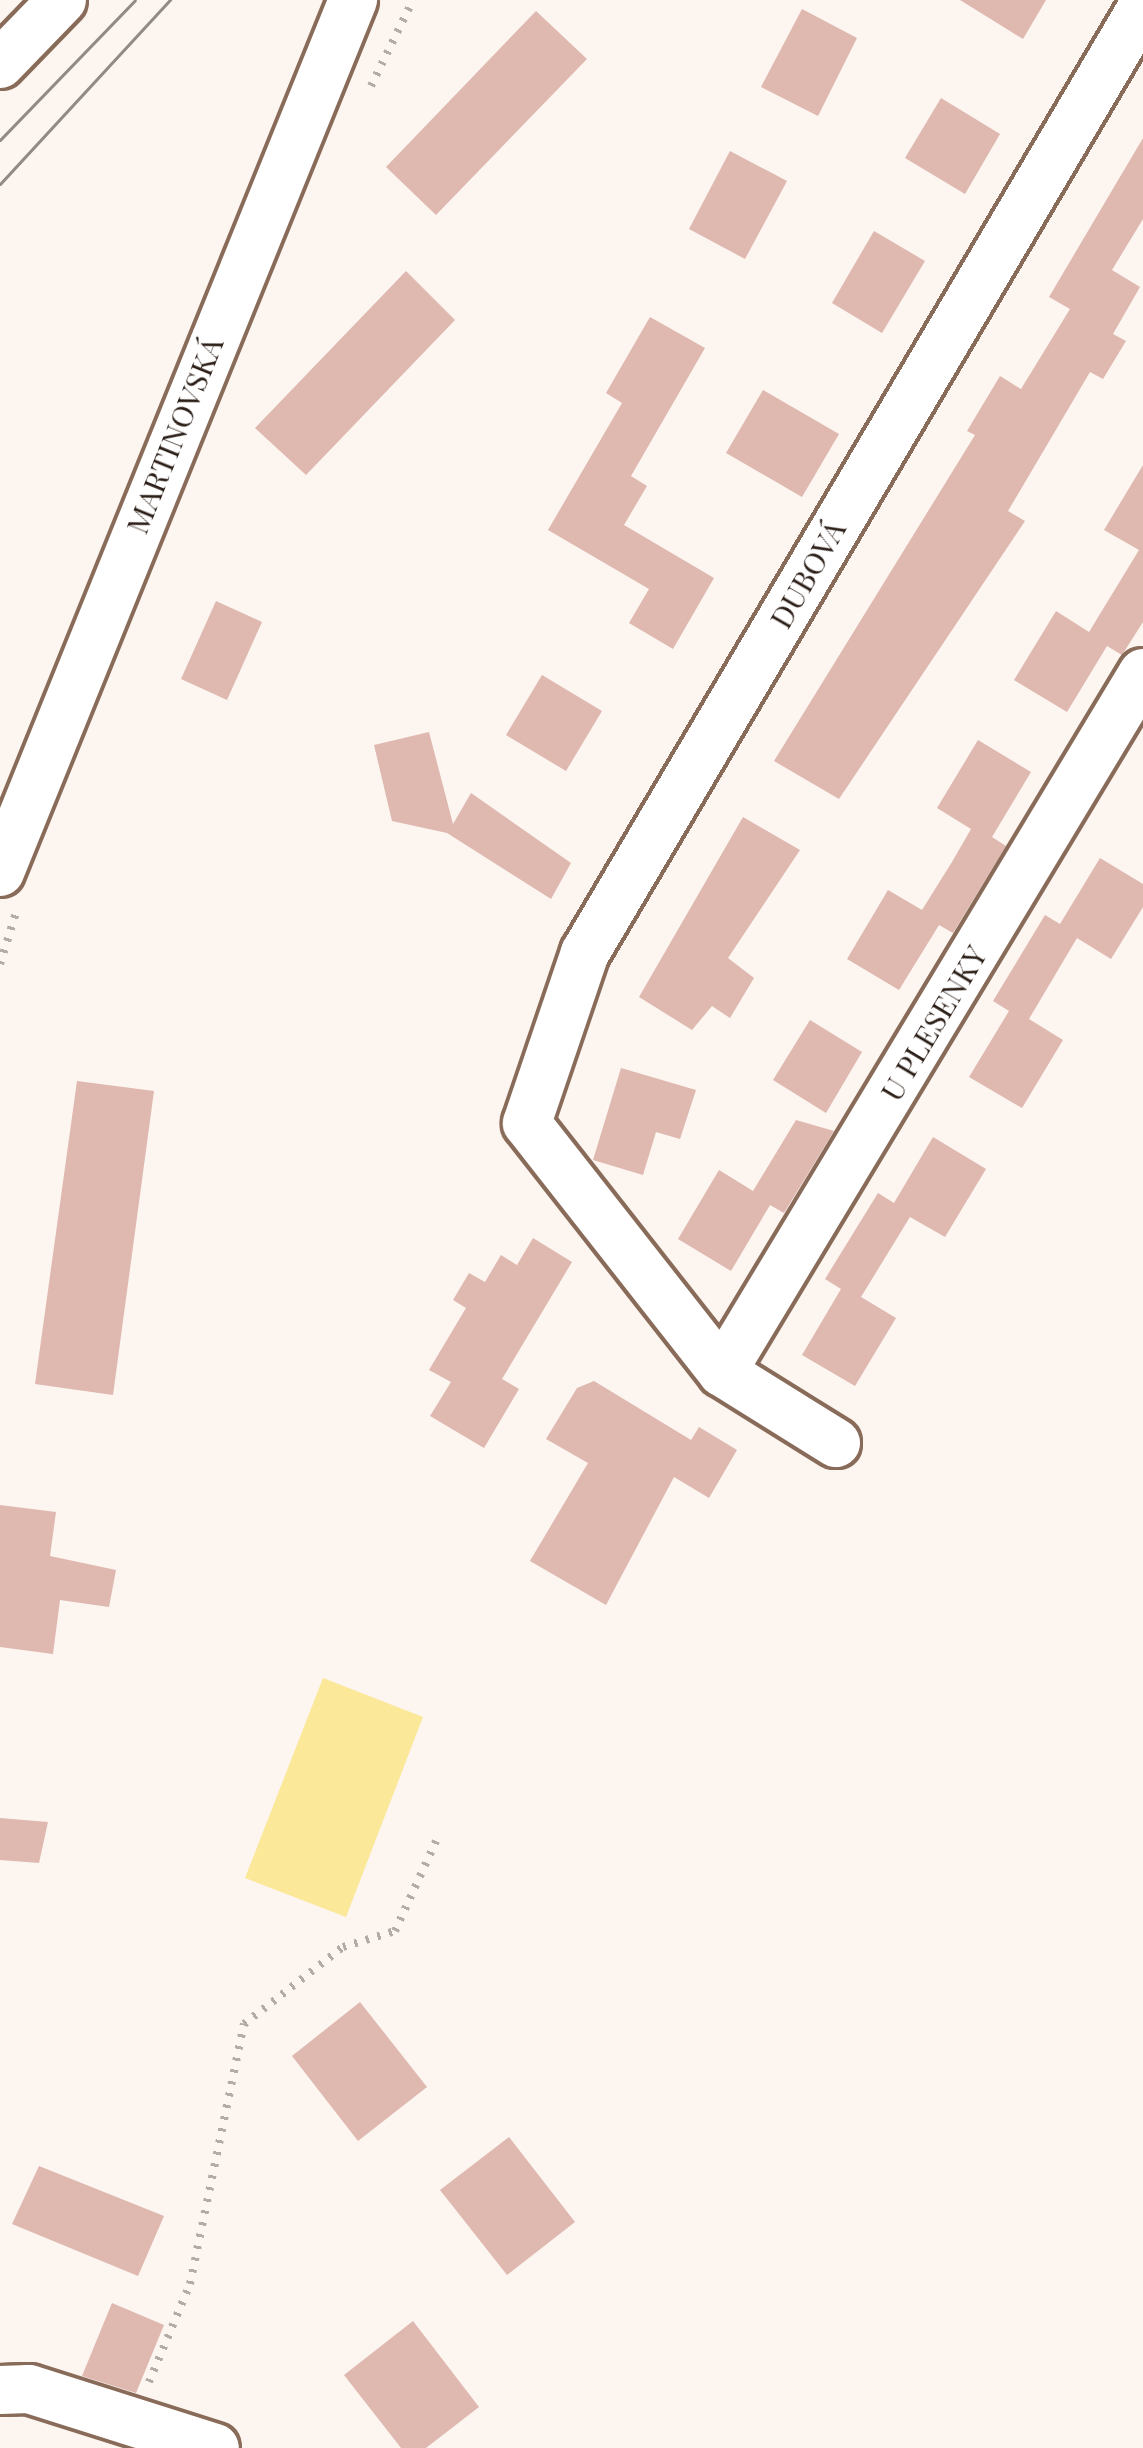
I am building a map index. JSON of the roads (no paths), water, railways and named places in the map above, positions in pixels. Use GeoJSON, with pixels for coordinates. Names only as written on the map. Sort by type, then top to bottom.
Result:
{"type":"FeatureCollection","features":[{"type":"Feature","properties":{"kind":"street"},"geometry":{"type":"LineString","coordinates":[[0,64],[62,0]]}},
{"type":"Feature","properties":{"kind":"street","name":"MARTINOVSKÁ"},"geometry":{"type":"LineString","coordinates":[[0,872],[353,0]]}},
{"type":"Feature","properties":{"kind":"street","name":"DUBOVÁ"},"geometry":{"type":"LineString","coordinates":[[722,1372],[527,1123],[584,953],[1143,6]]}},
{"type":"Feature","properties":{"kind":"street","name":"U PLESENKY"},"geometry":{"type":"LineString","coordinates":[[722,1372],[1143,673]]}},
{"type":"Feature","properties":{"kind":"street"},"geometry":{"type":"LineString","coordinates":[[722,1372],[836,1443]]}},
{"type":"Feature","properties":{"kind":"street"},"geometry":{"type":"LineString","coordinates":[[0,2390],[215,2448]]}},
{"type":"Feature","properties":{"kind":"tram line"},"geometry":{"type":"LineString","coordinates":[[0,140],[135,0]]}},
{"type":"Feature","properties":{"kind":"tram line"},"geometry":{"type":"LineString","coordinates":[[0,184],[170,0]]}}]}
